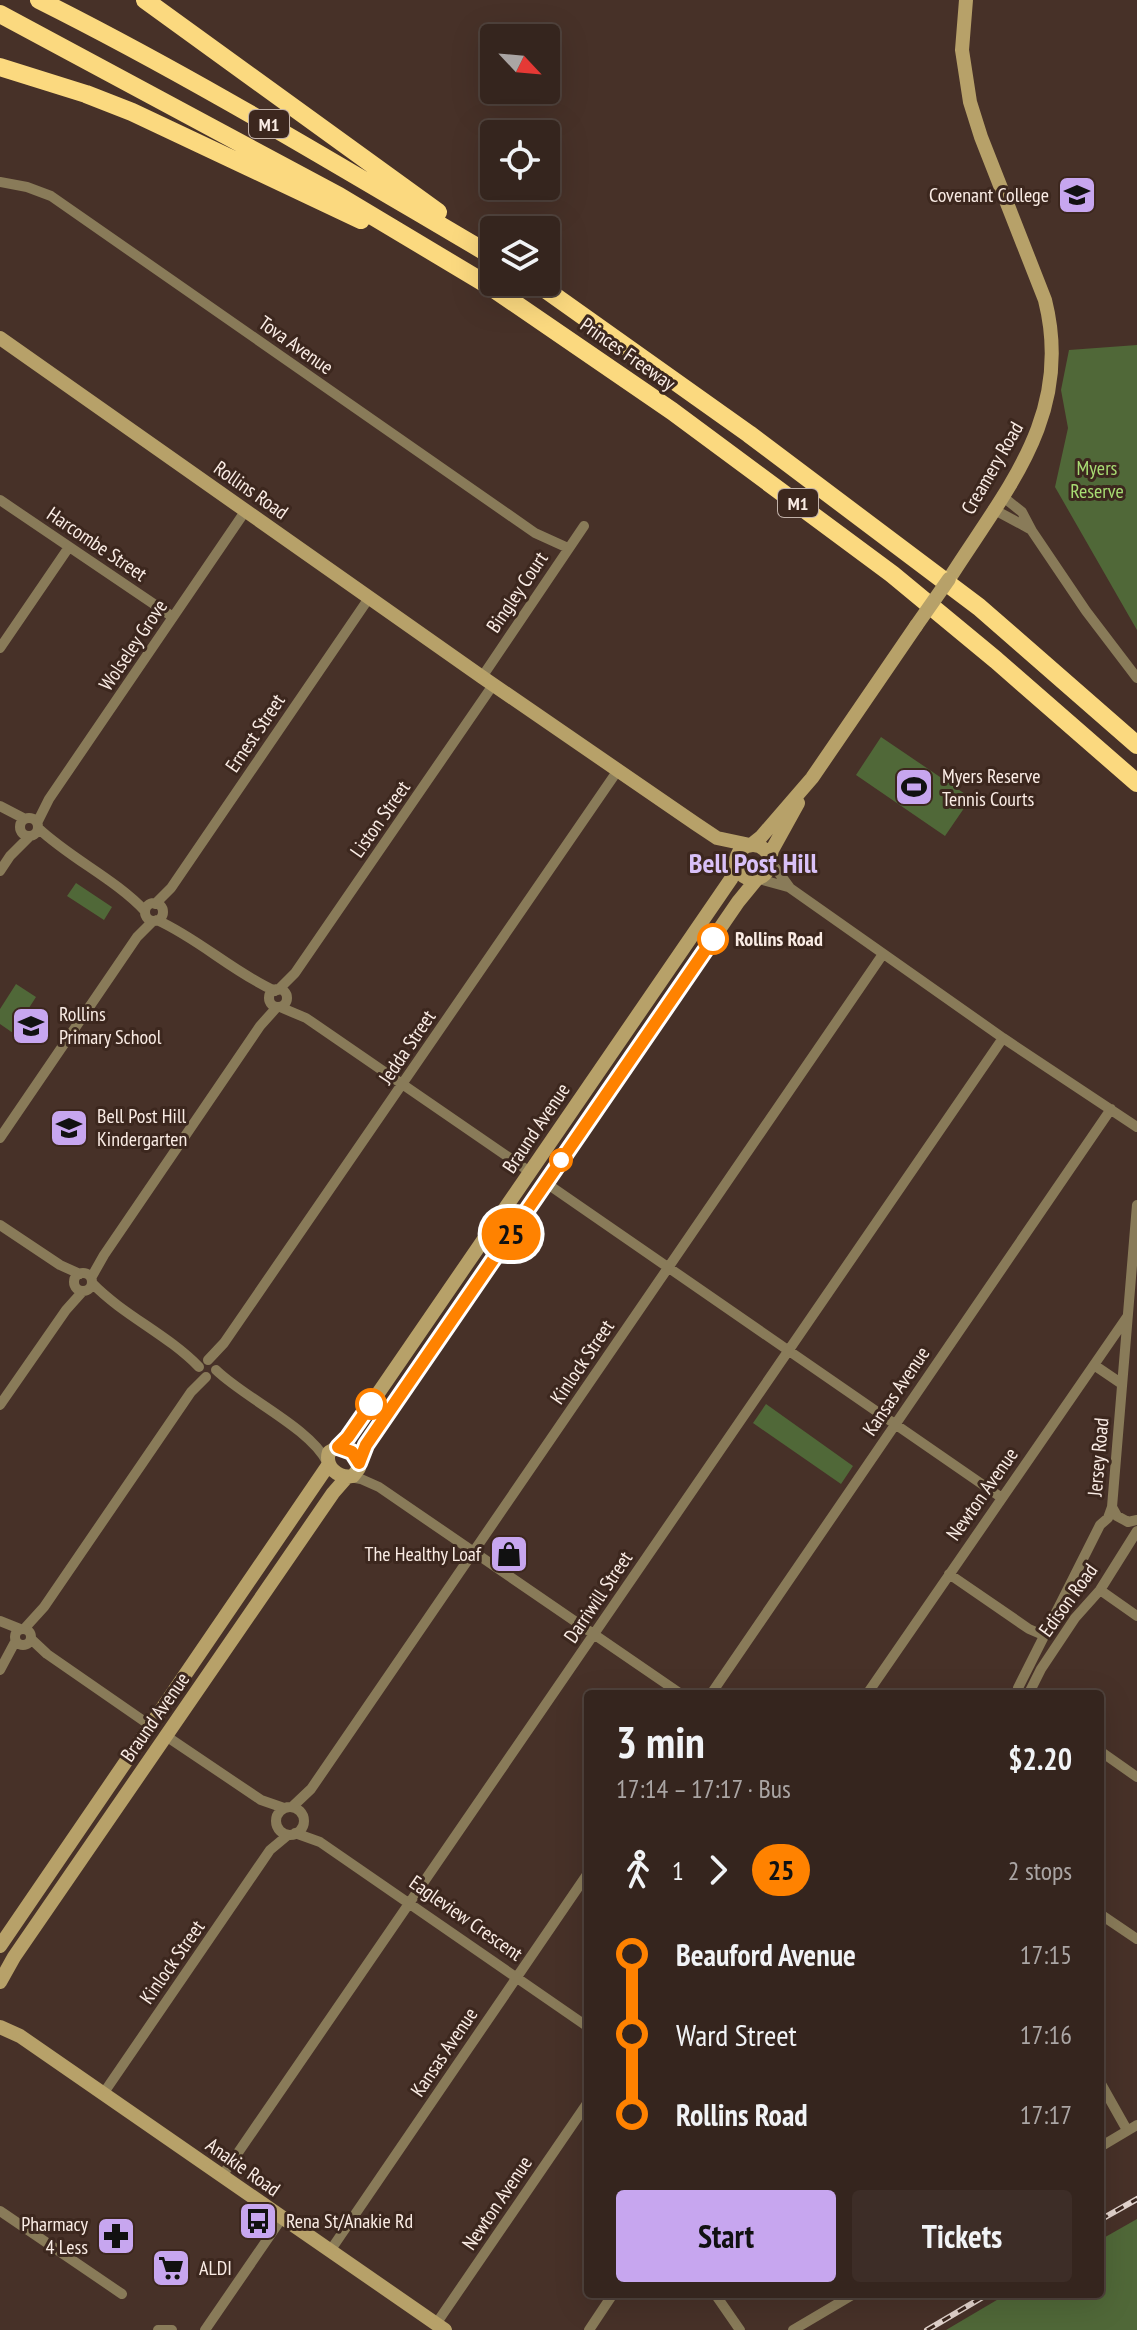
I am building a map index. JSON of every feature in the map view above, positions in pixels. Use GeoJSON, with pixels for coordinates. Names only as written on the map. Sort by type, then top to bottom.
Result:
{"type":"FeatureCollection","features":[{"type":"Feature","properties":{"kind":"highway","name":"M1"},"geometry":{"type":"LineString","coordinates":[[39,0],[249,112],[480,247]]}},
{"type":"Feature","properties":{"kind":"highway"},"geometry":{"type":"LineString","coordinates":[[145,0],[480,245]]}},
{"type":"Feature","properties":{"kind":"highway","name":"Princes Freeway"},"geometry":{"type":"LineString","coordinates":[[0,14],[339,196],[491,287],[659,402],[892,574],[1137,783]]}},
{"type":"Feature","properties":{"kind":"highway"},"geometry":{"type":"LineString","coordinates":[[0,67],[132,112],[436,254]]}},
{"type":"Feature","properties":{"kind":"highway","name":"Princes Freeway"},"geometry":{"type":"LineString","coordinates":[[555,296],[749,434],[979,607],[1137,745]]}},
{"type":"Feature","properties":{"kind":"street","name":"Creamery Road"},"geometry":{"type":"LineString","coordinates":[[770,861],[772,850],[812,778],[949,579],[1002,496],[1034,442],[1045,413],[1051,359],[1045,300],[970,102],[962,50],[966,0]]}},
{"type":"Feature","properties":{"kind":"street","name":"Tova Avenue"},"geometry":{"type":"LineString","coordinates":[[0,182],[51,196],[535,533],[568,548]]}},
{"type":"Feature","properties":{"kind":"street","name":"Rollins Road"},"geometry":{"type":"LineString","coordinates":[[0,338],[717,838],[736,865]]}},
{"type":"Feature","properties":{"kind":"street"},"geometry":{"type":"LineString","coordinates":[[1002,496],[1020,510],[1086,611],[1137,678]]}},
{"type":"Feature","properties":{"kind":"street","name":"Harcombe Street"},"geometry":{"type":"LineString","coordinates":[[0,500],[173,617]]}},
{"type":"Feature","properties":{"kind":"street"},"geometry":{"type":"LineString","coordinates":[[993,509],[1032,531]]}},
{"type":"Feature","properties":{"kind":"street","name":"Wolseley Grove"},"geometry":{"type":"LineString","coordinates":[[0,871],[246,510]]}},
{"type":"Feature","properties":{"kind":"street","name":"Bingley Court"},"geometry":{"type":"LineString","coordinates":[[488,681],[584,526]]}},
{"type":"Feature","properties":{"kind":"street"},"geometry":{"type":"LineString","coordinates":[[0,648],[69,547]]}},
{"type":"Feature","properties":{"kind":"street","name":"Ernest Street"},"geometry":{"type":"LineString","coordinates":[[0,1138],[369,598]]}},
{"type":"Feature","properties":{"kind":"street","name":"Liston Street"},"geometry":{"type":"LineString","coordinates":[[0,1405],[260,1026],[488,681]]}},
{"type":"Feature","properties":{"kind":"street","name":"Jedda Street"},"geometry":{"type":"LineString","coordinates":[[1,1669],[618,770]]}},
{"type":"Feature","properties":{"kind":"street","name":"Creamery Road"},"geometry":{"type":"LineString","coordinates":[[750,845],[761,837],[812,778]]}},
{"type":"Feature","properties":{"kind":"street"},"geometry":{"type":"LineString","coordinates":[[0,806],[1002,1498]]}},
{"type":"Feature","properties":{"kind":"street","name":"Rollins Road"},"geometry":{"type":"LineString","coordinates":[[717,838],[750,845]]}},
{"type":"Feature","properties":{"kind":"street"},"geometry":{"type":"LineString","coordinates":[[790,888],[744,876],[736,865],[738,852],[750,845],[763,849],[790,888],[1003,1038],[1137,1127]]}},
{"type":"Feature","properties":{"kind":"street"},"geometry":{"type":"LineString","coordinates":[[758,880],[767,874],[770,861]]}},
{"type":"Feature","properties":{"kind":"street","name":"Braund Avenue"},"geometry":{"type":"LineString","coordinates":[[337,1447],[355,1427],[731,879],[736,865]]}},
{"type":"Feature","properties":{"kind":"street","name":"Braund Avenue"},"geometry":{"type":"LineString","coordinates":[[360,1464],[366,1445],[738,902],[758,880]]}},
{"type":"Feature","properties":{"kind":"street","name":"Kinlock Street"},"geometry":{"type":"LineString","coordinates":[[288,1807],[311,1789],[883,954]]}},
{"type":"Feature","properties":{"kind":"street","name":"Darriwill Street"},"geometry":{"type":"LineString","coordinates":[[222,2176],[1003,1038]]}},
{"type":"Feature","properties":{"kind":"street","name":"Kansas Avenue"},"geometry":{"type":"LineString","coordinates":[[714,1690],[1111,1109]]}},
{"type":"Feature","properties":{"kind":"street","name":"Jersey Road"},"geometry":{"type":"LineString","coordinates":[[1016,1690],[1100,1525],[1112,1514],[1137,1205]]}},
{"type":"Feature","properties":{"kind":"street"},"geometry":{"type":"LineString","coordinates":[[0,1225],[312,1440],[339,1474],[379,1487],[675,1690]]}},
{"type":"Feature","properties":{"kind":"street","name":"Newton Avenue"},"geometry":{"type":"LineString","coordinates":[[870,1690],[1128,1316]]}},
{"type":"Feature","properties":{"kind":"street"},"geometry":{"type":"LineString","coordinates":[[1094,1365],[1122,1384]]}},
{"type":"Feature","properties":{"kind":"street"},"geometry":{"type":"LineString","coordinates":[[312,1440],[352,1452],[364,1472],[379,1487]]}},
{"type":"Feature","properties":{"kind":"street"},"geometry":{"type":"LineString","coordinates":[[328,1463],[329,1452],[337,1447]]}},
{"type":"Feature","properties":{"kind":"street","name":"Braund Avenue"},"geometry":{"type":"LineString","coordinates":[[0,1946],[328,1463]]}},
{"type":"Feature","properties":{"kind":"street"},"geometry":{"type":"LineString","coordinates":[[348,1477],[357,1473],[360,1464]]}},
{"type":"Feature","properties":{"kind":"street","name":"Braund Avenue"},"geometry":{"type":"LineString","coordinates":[[0,1982],[333,1493],[348,1477]]}},
{"type":"Feature","properties":{"kind":"street"},"geometry":{"type":"LineString","coordinates":[[1112,1514],[1132,1521],[1128,1544]]}},
{"type":"Feature","properties":{"kind":"street","name":"Edison Road"},"geometry":{"type":"LineString","coordinates":[[1032,1690],[1041,1669],[1075,1618],[1100,1590],[1137,1531]]}},
{"type":"Feature","properties":{"kind":"street"},"geometry":{"type":"LineString","coordinates":[[949,1574],[1029,1629],[1043,1635]]}},
{"type":"Feature","properties":{"kind":"street"},"geometry":{"type":"LineString","coordinates":[[1100,1590],[1137,1616]]}},
{"type":"Feature","properties":{"kind":"street"},"geometry":{"type":"LineString","coordinates":[[0,1622],[261,1800],[288,1807],[303,1818],[300,1831],[292,1834],[276,1823],[261,1800]]}},
{"type":"Feature","properties":{"kind":"street"},"geometry":{"type":"LineString","coordinates":[[1104,1754],[1137,1777]]}},
{"type":"Feature","properties":{"kind":"street","name":"Kinlock Street"},"geometry":{"type":"LineString","coordinates":[[303,1818],[311,1789]]}},
{"type":"Feature","properties":{"kind":"street"},"geometry":{"type":"LineString","coordinates":[[276,1823],[277,1814],[288,1807]]}},
{"type":"Feature","properties":{"kind":"street","name":"Eagleview Crescent"},"geometry":{"type":"LineString","coordinates":[[303,1818],[320,1842]]}},
{"type":"Feature","properties":{"kind":"street","name":"Kinlock Street"},"geometry":{"type":"LineString","coordinates":[[270,1850],[276,1823]]}},
{"type":"Feature","properties":{"kind":"street","name":"Kinlock Street"},"geometry":{"type":"LineString","coordinates":[[103,2094],[270,1850],[292,1834]]}},
{"type":"Feature","properties":{"kind":"street","name":"Eagleview Crescent"},"geometry":{"type":"LineString","coordinates":[[292,1834],[320,1842],[584,2024]]}},
{"type":"Feature","properties":{"kind":"street","name":"Kansas Avenue"},"geometry":{"type":"LineString","coordinates":[[330,2251],[584,1879]]}},
{"type":"Feature","properties":{"kind":"street"},"geometry":{"type":"LineString","coordinates":[[39,1888],[55,1898]]}},
{"type":"Feature","properties":{"kind":"street"},"geometry":{"type":"LineString","coordinates":[[1104,1917],[1137,1939]]}},
{"type":"Feature","properties":{"kind":"street","name":"Anakie Road"},"geometry":{"type":"LineString","coordinates":[[0,2016],[20,2036],[440,2327]]}},
{"type":"Feature","properties":{"kind":"street","name":"Anakie Road"},"geometry":{"type":"LineString","coordinates":[[0,2027],[20,2036]]}},
{"type":"Feature","properties":{"kind":"street"},"geometry":{"type":"LineString","coordinates":[[1104,2088],[1132,2128],[1104,2145]]}},
{"type":"Feature","properties":{"kind":"street","name":"Newton Avenue"},"geometry":{"type":"LineString","coordinates":[[440,2327],[584,2108]]}},
{"type":"Feature","properties":{"kind":"street"},"geometry":{"type":"LineString","coordinates":[[0,2211],[122,2294]]}},
{"type":"Feature","properties":{"kind":"street"},"geometry":{"type":"LineString","coordinates":[[205,2330],[282,2218]]}},
{"type":"Feature","properties":{"kind":"street"},"geometry":{"type":"LineString","coordinates":[[589,2330],[610,2298]]}},
{"type":"Feature","properties":{"kind":"street"},"geometry":{"type":"LineString","coordinates":[[718,2298],[740,2330]]}},
{"type":"Feature","properties":{"kind":"street"},"geometry":{"type":"LineString","coordinates":[[793,2330],[847,2298]]}},
{"type":"Feature","properties":{"kind":"street"},"geometry":{"type":"LineString","coordinates":[[158,2330],[172,2330]]}},
{"type":"Feature","properties":{"kind":"green space","name":"Myers Reserve"},"geometry":{"type":"Polygon","coordinates":[[[1137,345],[1137,630],[1055,487],[1068,428],[1061,390],[1069,350],[1137,345]]]}},
{"type":"Feature","properties":{"kind":"green space","name":"Myers Reserve Tennis Courts"},"geometry":{"type":"Polygon","coordinates":[[[881,737],[971,798],[945,836],[856,775],[881,737]]]}},
{"type":"Feature","properties":{"kind":"green space"},"geometry":{"type":"Polygon","coordinates":[[[76,883],[112,907],[104,920],[67,896],[76,883]]]}},
{"type":"Feature","properties":{"kind":"green space"},"geometry":{"type":"Polygon","coordinates":[[[16,984],[36,997],[13,1033],[0,1024],[0,1009],[16,984]]]}},
{"type":"Feature","properties":{"kind":"green space"},"geometry":{"type":"Polygon","coordinates":[[[766,1404],[853,1466],[841,1484],[753,1423],[766,1404]]]}},
{"type":"Feature","properties":{"kind":"green space"},"geometry":{"type":"Polygon","coordinates":[[[1137,2219],[1137,2330],[946,2330],[1000,2298],[1104,2298],[1104,2238],[1137,2219]]]}},
{"type":"Feature","properties":{"kind":"railway"},"geometry":{"type":"LineString","coordinates":[[1104,2218],[1137,2199]]}},
{"type":"Feature","properties":{"kind":"railway"},"geometry":{"type":"LineString","coordinates":[[927,2330],[981,2298]]}},
{"type":"Feature","properties":{"kind":"bus line","name":"25"},"geometry":{"type":"LineString","coordinates":[[371,1404],[338,1447],[352,1452],[359,1463],[366,1445],[713,939]]}},
{"type":"Feature","properties":{"kind":"place","name":"Covenant College"},"geometry":{"type":"Point","coordinates":[1077,195]}},
{"type":"Feature","properties":{"kind":"place","name":"Myers Reserve Tennis Courts"},"geometry":{"type":"Point","coordinates":[914,787]}},
{"type":"Feature","properties":{"kind":"place","name":"Rollins Road"},"geometry":{"type":"Point","coordinates":[713,939]}},
{"type":"Feature","properties":{"kind":"place","name":"Rollins Primary School"},"geometry":{"type":"Point","coordinates":[31,1026]}},
{"type":"Feature","properties":{"kind":"place","name":"Bell Post Hill Kindergarten"},"geometry":{"type":"Point","coordinates":[69,1128]}},
{"type":"Feature","properties":{"kind":"place","name":"The Healthy Loaf"},"geometry":{"type":"Point","coordinates":[509,1554]}},
{"type":"Feature","properties":{"kind":"place","name":"Rena St/Anakie Rd"},"geometry":{"type":"Point","coordinates":[258,2221]}},
{"type":"Feature","properties":{"kind":"place","name":"Pharmacy 4 Less"},"geometry":{"type":"Point","coordinates":[116,2236]}},
{"type":"Feature","properties":{"kind":"place","name":"ALDI"},"geometry":{"type":"Point","coordinates":[171,2268]}},
{"type":"Feature","properties":{"kind":"district","name":"Bell Post Hill"},"geometry":{"type":"Point","coordinates":[753,862]}}]}
